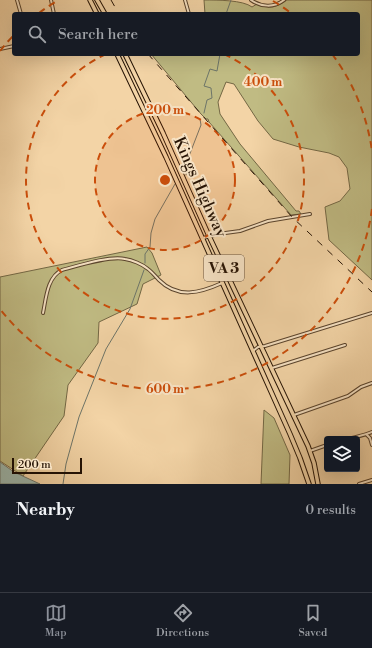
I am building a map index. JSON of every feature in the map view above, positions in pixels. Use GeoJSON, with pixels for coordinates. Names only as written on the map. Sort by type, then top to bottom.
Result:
{"type":"FeatureCollection","features":[{"type":"Feature","properties":{"kind":"highway"},"geometry":{"type":"LineString","coordinates":[[90,0],[96,12]]}},
{"type":"Feature","properties":{"kind":"highway"},"geometry":{"type":"LineString","coordinates":[[97,0],[103,12]]}},
{"type":"Feature","properties":{"kind":"highway","name":"Kings Highway"},"geometry":{"type":"LineString","coordinates":[[118,56],[139,98],[203,238],[300,458],[309,484]]}},
{"type":"Feature","properties":{"kind":"highway","name":"Kings Highway"},"geometry":{"type":"LineString","coordinates":[[126,56],[294,415],[310,451],[318,484]]}},
{"type":"Feature","properties":{"kind":"highway"},"geometry":{"type":"LineString","coordinates":[[139,98],[145,95]]}},
{"type":"Feature","properties":{"kind":"street"},"geometry":{"type":"LineString","coordinates":[[17,0],[20,12]]}},
{"type":"Feature","properties":{"kind":"street"},"geometry":{"type":"LineString","coordinates":[[50,0],[53,12]]}},
{"type":"Feature","properties":{"kind":"street"},"geometry":{"type":"LineString","coordinates":[[185,0],[188,12]]}},
{"type":"Feature","properties":{"kind":"street"},"geometry":{"type":"LineString","coordinates":[[251,0],[258,4],[269,6],[284,0]]}},
{"type":"Feature","properties":{"kind":"street"},"geometry":{"type":"LineString","coordinates":[[0,49],[12,46]]}},
{"type":"Feature","properties":{"kind":"street"},"geometry":{"type":"LineString","coordinates":[[203,238],[240,231],[268,221],[310,214]]}},
{"type":"Feature","properties":{"kind":"street"},"geometry":{"type":"LineString","coordinates":[[43,313],[49,288],[53,277],[57,272],[113,259],[124,258],[145,266],[165,285],[180,292],[200,292],[223,283]]}},
{"type":"Feature","properties":{"kind":"street"},"geometry":{"type":"LineString","coordinates":[[253,351],[262,346],[372,313]]}},
{"type":"Feature","properties":{"kind":"street"},"geometry":{"type":"LineString","coordinates":[[272,368],[345,345]]}},
{"type":"Feature","properties":{"kind":"street"},"geometry":{"type":"LineString","coordinates":[[294,415],[344,398],[361,387],[372,383]]}},
{"type":"Feature","properties":{"kind":"street"},"geometry":{"type":"LineString","coordinates":[[357,436],[363,434],[367,435],[372,432]]}},
{"type":"Feature","properties":{"kind":"street"},"geometry":{"type":"LineString","coordinates":[[367,435],[370,438],[372,445]]}},
{"type":"Feature","properties":{"kind":"street"},"geometry":{"type":"LineString","coordinates":[[310,451],[324,447]]}},
{"type":"Feature","properties":{"kind":"street"},"geometry":{"type":"LineString","coordinates":[[359,484],[372,480]]}},
{"type":"Feature","properties":{"kind":"shaded area"},"geometry":{"type":"Polygon","coordinates":[[[204,0],[230,1],[243,3],[252,7],[257,4],[266,7],[273,7],[280,5],[287,0],[372,0],[372,280],[329,240],[325,207],[340,201],[350,189],[347,168],[339,157],[329,153],[299,147],[273,139],[258,121],[234,84],[226,82],[218,102],[220,114],[240,144],[296,211],[299,211],[301,214],[291,215],[209,122],[208,119],[201,114],[153,56],[360,56],[360,12],[205,12],[204,0]]]}},
{"type":"Feature","properties":{"kind":"shaded area"},"geometry":{"type":"Polygon","coordinates":[[[147,247],[152,253],[161,275],[143,284],[137,304],[99,322],[98,343],[68,385],[64,416],[23,476],[0,461],[0,277],[147,247]]]}},
{"type":"Feature","properties":{"kind":"shaded area"},"geometry":{"type":"Polygon","coordinates":[[[264,410],[274,418],[290,455],[289,484],[261,484],[264,410]]]}},
{"type":"Feature","properties":{"kind":"shaded area"},"geometry":{"type":"Polygon","coordinates":[[[0,462],[14,472],[40,484],[0,484],[0,462]]]}},
{"type":"Feature","properties":{"kind":"waterway"},"geometry":{"type":"LineString","coordinates":[[227,12],[231,0]]}},
{"type":"Feature","properties":{"kind":"waterway"},"geometry":{"type":"LineString","coordinates":[[204,113],[207,100],[212,98],[211,88],[204,86],[210,69],[217,71],[220,56]]}},
{"type":"Feature","properties":{"kind":"waterway"},"geometry":{"type":"LineString","coordinates":[[186,175],[189,156],[201,125],[200,119]]}},
{"type":"Feature","properties":{"kind":"waterway"},"geometry":{"type":"LineString","coordinates":[[145,263],[145,254],[150,247],[151,233],[155,219],[175,184]]}},
{"type":"Feature","properties":{"kind":"waterway"},"geometry":{"type":"LineString","coordinates":[[63,484],[66,464],[79,417],[106,349],[130,309],[144,270]]}},
{"type":"Feature","properties":{"kind":"railway"},"geometry":{"type":"LineString","coordinates":[[111,0],[118,12]]}},
{"type":"Feature","properties":{"kind":"railway"},"geometry":{"type":"LineString","coordinates":[[150,56],[292,217],[372,292]]}}]}
